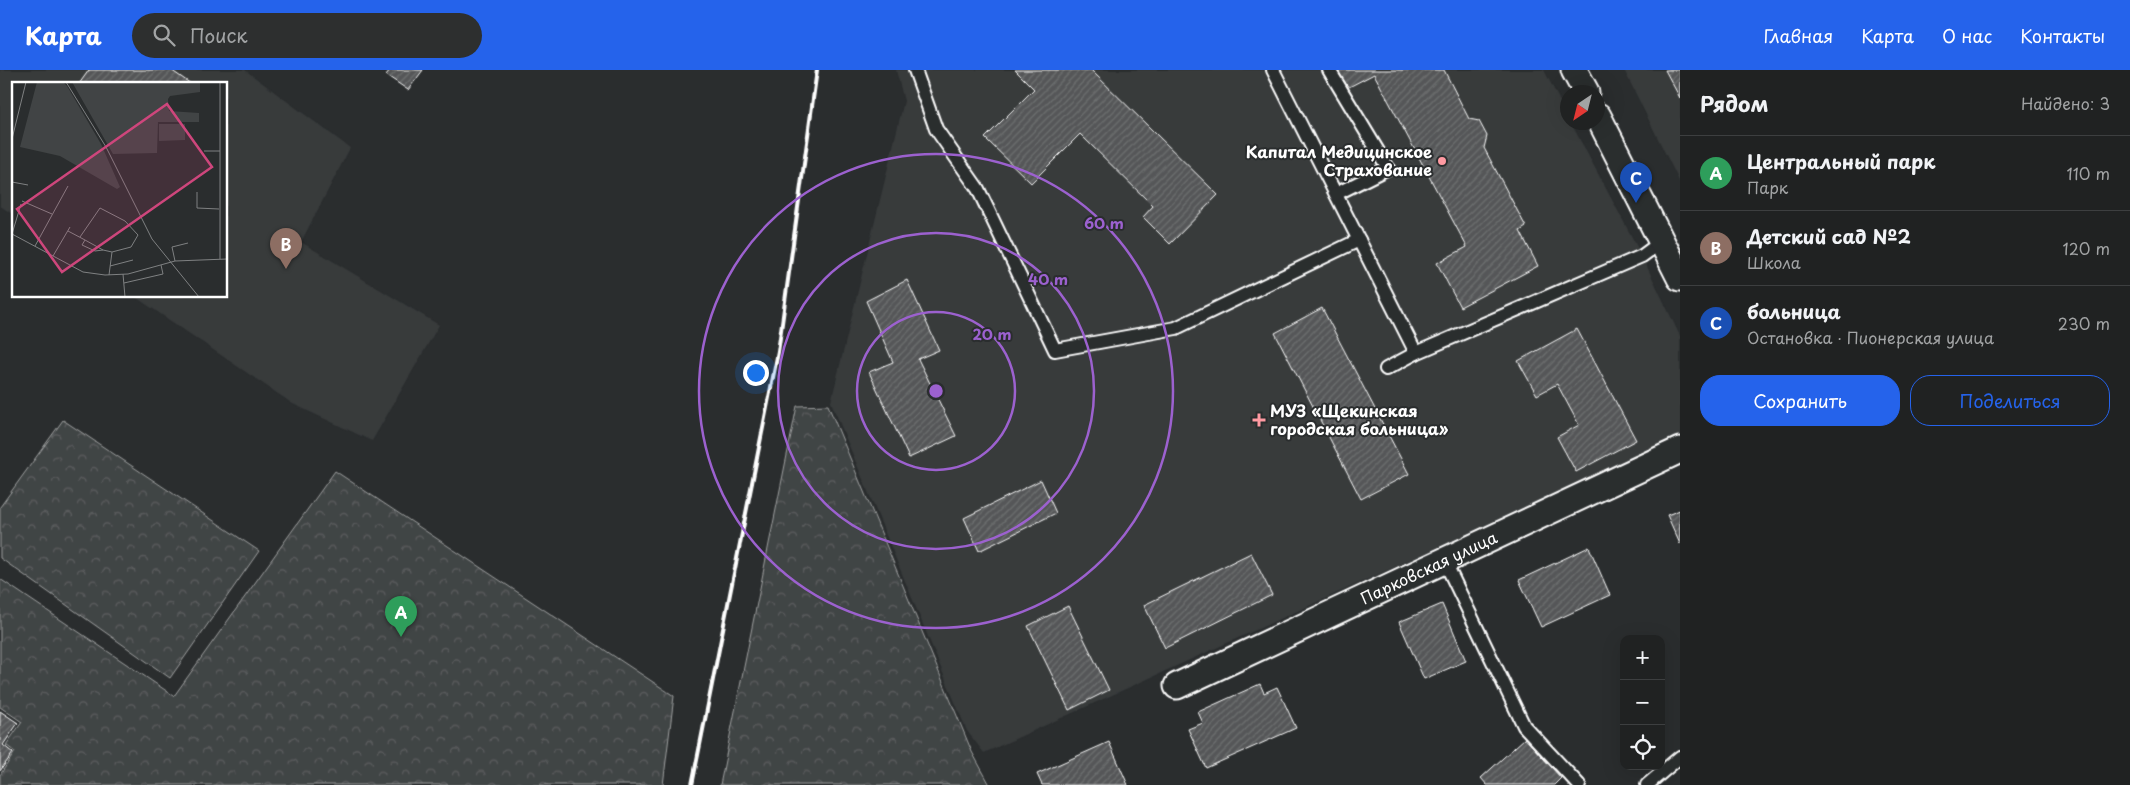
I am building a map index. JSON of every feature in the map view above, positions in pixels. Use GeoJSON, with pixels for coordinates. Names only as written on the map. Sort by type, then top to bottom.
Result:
{"type":"FeatureCollection","features":[{"type":"Feature","properties":{"kind":"street"},"geometry":{"type":"LineString","coordinates":[[1574,70],[1582,85]]}},
{"type":"Feature","properties":{"kind":"street"},"geometry":{"type":"LineString","coordinates":[[1605,130],[1680,278]]}},
{"type":"Feature","properties":{"kind":"street","name":"Парковская улица"},"geometry":{"type":"LineString","coordinates":[[1177,686],[1445,562],[1680,450]]}},
{"type":"Feature","properties":{"kind":"lane"},"geometry":{"type":"LineString","coordinates":[[915,70],[936,129],[978,189],[1055,350],[1176,328],[1359,240]]}},
{"type":"Feature","properties":{"kind":"lane"},"geometry":{"type":"LineString","coordinates":[[1273,70],[1416,353]]}},
{"type":"Feature","properties":{"kind":"lane"},"geometry":{"type":"LineString","coordinates":[[1329,70],[1388,168],[1336,194]]}},
{"type":"Feature","properties":{"kind":"lane"},"geometry":{"type":"LineString","coordinates":[[1386,369],[1416,353],[1642,256],[1662,242]]}},
{"type":"Feature","properties":{"kind":"lane"},"geometry":{"type":"LineString","coordinates":[[1445,562],[1524,726],[1579,785]]}},
{"type":"Feature","properties":{"kind":"lane"},"geometry":{"type":"LineString","coordinates":[[1647,785],[1680,757]]}},
{"type":"Feature","properties":{"kind":"shaded area"},"geometry":{"type":"Polygon","coordinates":[[[0,70],[245,70],[350,148],[301,242],[439,325],[372,441],[293,404],[137,298],[228,298],[228,82],[12,82],[12,214],[0,206],[0,70]]]}},
{"type":"Feature","properties":{"kind":"shaded area","name":"МУЗ «Щекинская городская больница»"},"geometry":{"type":"Polygon","coordinates":[[[896,70],[1544,70],[1560,101],[1560,130],[1575,130],[1642,256],[1680,336],[1680,438],[984,753],[967,731],[831,402],[904,101],[896,70]]]}},
{"type":"Feature","properties":{"kind":"shaded area"},"geometry":{"type":"Polygon","coordinates":[[[1624,70],[1680,70],[1680,183],[1624,70]]]}},
{"type":"Feature","properties":{"kind":"green space"},"geometry":{"type":"Polygon","coordinates":[[[828,405],[972,752],[990,785],[720,785],[797,406],[828,405]]]}},
{"type":"Feature","properties":{"kind":"green space"},"geometry":{"type":"Polygon","coordinates":[[[63,420],[259,551],[170,678],[0,558],[0,507],[63,420]]]}},
{"type":"Feature","properties":{"kind":"green space"},"geometry":{"type":"Polygon","coordinates":[[[335,471],[674,696],[663,785],[0,785],[0,775],[15,752],[6,745],[22,722],[0,707],[0,579],[174,696],[335,471]]]}},
{"type":"Feature","properties":{"kind":"building"},"geometry":{"type":"Polygon","coordinates":[[[89,70],[171,70],[188,82],[80,82],[89,70]]]}},
{"type":"Feature","properties":{"kind":"building"},"geometry":{"type":"Polygon","coordinates":[[[390,70],[423,70],[408,90],[386,75],[390,70]]]}},
{"type":"Feature","properties":{"kind":"building"},"geometry":{"type":"Polygon","coordinates":[[[1015,70],[1091,70],[1218,195],[1170,244],[1143,217],[1153,206],[1080,134],[1031,183],[985,138],[1034,89],[1015,70]]]}},
{"type":"Feature","properties":{"kind":"building"},"geometry":{"type":"Polygon","coordinates":[[[1337,70],[1444,70],[1469,119],[1479,121],[1487,136],[1484,148],[1526,227],[1520,231],[1538,266],[1460,307],[1437,263],[1467,247],[1374,74],[1347,88],[1337,70]]]}},
{"type":"Feature","properties":{"kind":"building"},"geometry":{"type":"Polygon","coordinates":[[[1665,70],[1680,70],[1680,98],[1665,70]]]}},
{"type":"Feature","properties":{"kind":"building"},"geometry":{"type":"Polygon","coordinates":[[[907,280],[939,350],[918,359],[956,436],[909,458],[869,372],[893,362],[866,301],[907,280]]]}},
{"type":"Feature","properties":{"kind":"building"},"geometry":{"type":"Polygon","coordinates":[[[1322,308],[1409,474],[1361,499],[1275,333],[1322,308]]]}},
{"type":"Feature","properties":{"kind":"building"},"geometry":{"type":"Polygon","coordinates":[[[1577,329],[1636,440],[1576,472],[1557,437],[1579,425],[1557,384],[1537,395],[1518,361],[1577,329]]]}},
{"type":"Feature","properties":{"kind":"building"},"geometry":{"type":"Polygon","coordinates":[[[1041,480],[1056,513],[979,551],[964,518],[1041,480]]]}},
{"type":"Feature","properties":{"kind":"building"},"geometry":{"type":"Polygon","coordinates":[[[1680,510],[1680,544],[1667,515],[1680,510]]]}},
{"type":"Feature","properties":{"kind":"building"},"geometry":{"type":"Polygon","coordinates":[[[1589,547],[1610,595],[1541,627],[1519,580],[1589,547]]]}},
{"type":"Feature","properties":{"kind":"building"},"geometry":{"type":"Polygon","coordinates":[[[1251,553],[1272,595],[1165,648],[1144,605],[1251,553]]]}},
{"type":"Feature","properties":{"kind":"building"},"geometry":{"type":"Polygon","coordinates":[[[1442,604],[1466,661],[1424,679],[1399,622],[1442,604]]]}},
{"type":"Feature","properties":{"kind":"building"},"geometry":{"type":"Polygon","coordinates":[[[1068,606],[1109,690],[1069,710],[1028,626],[1068,606]]]}},
{"type":"Feature","properties":{"kind":"building"},"geometry":{"type":"Polygon","coordinates":[[[1260,684],[1264,693],[1277,687],[1296,728],[1206,768],[1188,729],[1203,723],[1198,712],[1260,684]]]}},
{"type":"Feature","properties":{"kind":"building"},"geometry":{"type":"Polygon","coordinates":[[[0,711],[18,723],[3,745],[13,753],[0,771],[0,711]]]}},
{"type":"Feature","properties":{"kind":"building"},"geometry":{"type":"Polygon","coordinates":[[[1525,738],[1561,778],[1554,785],[1487,785],[1481,778],[1525,738]]]}},
{"type":"Feature","properties":{"kind":"building"},"geometry":{"type":"Polygon","coordinates":[[[1109,742],[1128,785],[1042,785],[1037,774],[1109,742]]]}},
{"type":"Feature","properties":{"kind":"railway"},"geometry":{"type":"LineString","coordinates":[[692,785],[778,352],[817,70]]}},
{"type":"Feature","properties":{"kind":"place","name":"Капитал Медицинское Страхование"},"geometry":{"type":"Point","coordinates":[1442,161]}},
{"type":"Feature","properties":{"kind":"place","name":"больница"},"geometry":{"type":"Point","coordinates":[1636,203]}},
{"type":"Feature","properties":{"kind":"place","name":"Детский сад №2"},"geometry":{"type":"Point","coordinates":[286,269]}},
{"type":"Feature","properties":{"kind":"place","name":"МУЗ «Щекинская городская больница»"},"geometry":{"type":"Point","coordinates":[1259,420]}},
{"type":"Feature","properties":{"kind":"place","name":"Центральный парк"},"geometry":{"type":"Point","coordinates":[401,637]}}]}
